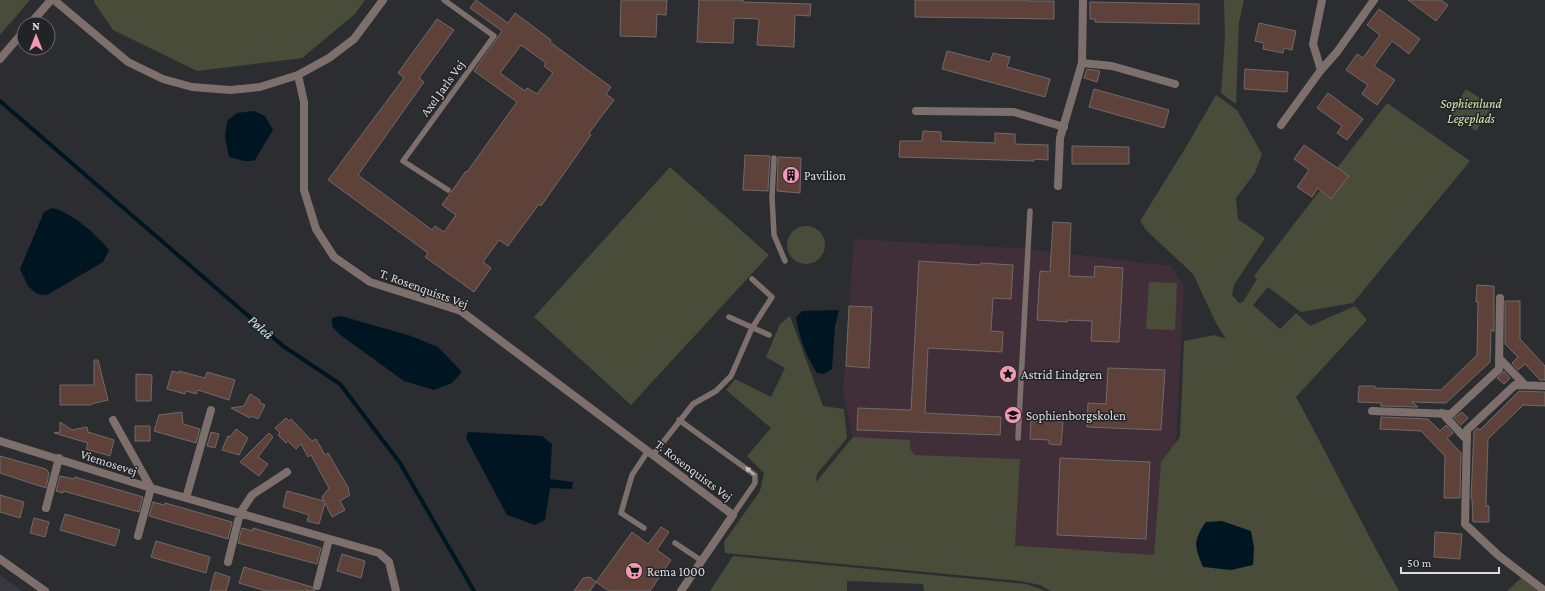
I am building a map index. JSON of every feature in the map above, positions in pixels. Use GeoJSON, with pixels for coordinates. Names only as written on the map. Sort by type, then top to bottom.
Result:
{"type":"FeatureCollection","features":[{"type":"Feature","properties":{"kind":"street"},"geometry":{"type":"LineString","coordinates":[[37,16],[51,0]]}},
{"type":"Feature","properties":{"kind":"street"},"geometry":{"type":"LineString","coordinates":[[54,0],[128,62],[163,79],[192,87],[230,90],[260,87],[298,75],[329,58],[354,39],[383,0]]}},
{"type":"Feature","properties":{"kind":"street"},"geometry":{"type":"LineString","coordinates":[[1058,186],[1060,138],[1082,63],[1083,0]]}},
{"type":"Feature","properties":{"kind":"street"},"geometry":{"type":"LineString","coordinates":[[1320,70],[1313,44],[1322,0]]}},
{"type":"Feature","properties":{"kind":"street"},"geometry":{"type":"LineString","coordinates":[[1281,125],[1320,70],[1337,52],[1374,0]]}},
{"type":"Feature","properties":{"kind":"street"},"geometry":{"type":"LineString","coordinates":[[0,60],[16,41]]}},
{"type":"Feature","properties":{"kind":"street"},"geometry":{"type":"LineString","coordinates":[[1082,63],[1112,66],[1176,84]]}},
{"type":"Feature","properties":{"kind":"street","name":"T. Rosenquists Vej"},"geometry":{"type":"LineString","coordinates":[[298,75],[304,102],[304,190],[316,229],[334,257],[370,282],[461,312],[733,515]]}},
{"type":"Feature","properties":{"kind":"street"},"geometry":{"type":"LineString","coordinates":[[916,111],[1014,112],[1064,127]]}},
{"type":"Feature","properties":{"kind":"street"},"geometry":{"type":"LineString","coordinates":[[1372,411],[1451,414],[1499,369],[1500,298]]}},
{"type":"Feature","properties":{"kind":"street"},"geometry":{"type":"LineString","coordinates":[[1499,358],[1525,385]]}},
{"type":"Feature","properties":{"kind":"street"},"geometry":{"type":"LineString","coordinates":[[1545,386],[1515,385],[1467,430],[1465,524],[1498,555],[1545,591]]}},
{"type":"Feature","properties":{"kind":"street"},"geometry":{"type":"LineString","coordinates":[[186,498],[211,410]]}},
{"type":"Feature","properties":{"kind":"street"},"geometry":{"type":"LineString","coordinates":[[1442,414],[1467,440]]}},
{"type":"Feature","properties":{"kind":"street","name":"Viemosevej"},"geometry":{"type":"LineString","coordinates":[[113,420],[151,488],[138,536]]}},
{"type":"Feature","properties":{"kind":"street","name":"Viemosevej"},"geometry":{"type":"LineString","coordinates":[[0,441],[59,458],[151,488],[379,553],[389,562],[396,591]]}},
{"type":"Feature","properties":{"kind":"street"},"geometry":{"type":"LineString","coordinates":[[46,508],[59,458]]}},
{"type":"Feature","properties":{"kind":"street"},"geometry":{"type":"LineString","coordinates":[[228,562],[240,514],[252,495],[287,472]]}},
{"type":"Feature","properties":{"kind":"street"},"geometry":{"type":"LineString","coordinates":[[682,591],[733,515]]}},
{"type":"Feature","properties":{"kind":"street"},"geometry":{"type":"LineString","coordinates":[[316,586],[328,539]]}},
{"type":"Feature","properties":{"kind":"street"},"geometry":{"type":"LineString","coordinates":[[0,559],[45,591]]}},
{"type":"Feature","properties":{"kind":"lane","name":"Axel Jarls Vej"},"geometry":{"type":"LineString","coordinates":[[444,0],[494,36],[403,162],[448,190]]}},
{"type":"Feature","properties":{"kind":"lane"},"geometry":{"type":"LineString","coordinates":[[774,158],[772,197],[774,234],[785,261]]}},
{"type":"Feature","properties":{"kind":"lane"},"geometry":{"type":"LineString","coordinates":[[1018,438],[1030,211]]}},
{"type":"Feature","properties":{"kind":"lane"},"geometry":{"type":"LineString","coordinates":[[644,528],[621,513],[632,475],[693,404],[716,391],[731,376],[752,328],[772,297],[752,279]]}},
{"type":"Feature","properties":{"kind":"lane"},"geometry":{"type":"LineString","coordinates":[[729,317],[769,335]]}},
{"type":"Feature","properties":{"kind":"lane"},"geometry":{"type":"LineString","coordinates":[[679,420],[755,475],[755,483],[733,515]]}},
{"type":"Feature","properties":{"kind":"lane"},"geometry":{"type":"LineString","coordinates":[[675,543],[702,561]]}},
{"type":"Feature","properties":{"kind":"shaded area","name":"Sophienborgskolen"},"geometry":{"type":"Polygon","coordinates":[[[854,239],[1020,248],[1171,266],[1184,287],[1176,441],[1165,484],[1158,559],[1015,551],[800,502],[853,437],[843,393],[854,239]]]}},
{"type":"Feature","properties":{"kind":"shaded area"},"geometry":{"type":"Polygon","coordinates":[[[0,575],[22,591],[0,591],[0,575]]]}},
{"type":"Feature","properties":{"kind":"green space"},"geometry":{"type":"Polygon","coordinates":[[[0,0],[30,0],[16,16],[0,35],[0,0]]]}},
{"type":"Feature","properties":{"kind":"green space"},"geometry":{"type":"Polygon","coordinates":[[[94,0],[365,0],[355,14],[302,58],[197,71],[113,30],[94,0]]]}},
{"type":"Feature","properties":{"kind":"green space"},"geometry":{"type":"Polygon","coordinates":[[[1224,0],[1244,0],[1239,22],[1236,104],[1221,93],[1225,38],[1224,0]]]}},
{"type":"Feature","properties":{"kind":"green space","name":"Sophienlund Legeplads"},"geometry":{"type":"Polygon","coordinates":[[[1466,89],[1492,106],[1476,131],[1450,114],[1466,89]]]}},
{"type":"Feature","properties":{"kind":"green space"},"geometry":{"type":"Polygon","coordinates":[[[1216,95],[1237,110],[1262,154],[1255,173],[1236,198],[1238,219],[1265,238],[1234,285],[1232,295],[1239,303],[1243,302],[1257,279],[1254,276],[1387,103],[1470,161],[1353,303],[1301,312],[1268,287],[1253,305],[1280,329],[1296,313],[1310,326],[1355,306],[1367,320],[1296,397],[1399,591],[1051,591],[1040,585],[1020,581],[725,553],[724,542],[760,491],[764,473],[747,456],[771,428],[726,390],[735,379],[771,397],[785,368],[766,357],[780,324],[790,316],[823,406],[844,409],[847,438],[817,474],[816,482],[853,437],[910,440],[910,449],[915,455],[1020,459],[1015,546],[1154,555],[1161,462],[1180,437],[1184,341],[1214,335],[1226,339],[1216,323],[1193,274],[1146,230],[1140,221],[1216,95]]]}},
{"type":"Feature","properties":{"kind":"green space"},"geometry":{"type":"Polygon","coordinates":[[[670,167],[769,255],[631,405],[534,317],[670,167]]]}},
{"type":"Feature","properties":{"kind":"green space"},"geometry":{"type":"Polygon","coordinates":[[[802,226],[810,226],[820,231],[824,238],[824,252],[820,259],[810,264],[802,264],[792,259],[790,256],[787,249],[787,241],[792,231],[795,229],[802,226]]]}},
{"type":"Feature","properties":{"kind":"green space"},"geometry":{"type":"Polygon","coordinates":[[[1149,282],[1177,283],[1175,330],[1146,329],[1149,282]]]}},
{"type":"Feature","properties":{"kind":"green space"},"geometry":{"type":"Polygon","coordinates":[[[733,556],[1026,584],[1046,591],[924,591],[923,584],[847,581],[847,591],[710,591],[733,556]]]}},
{"type":"Feature","properties":{"kind":"green space"},"geometry":{"type":"Polygon","coordinates":[[[1521,578],[1538,591],[1507,591],[1521,578]]]}},
{"type":"Feature","properties":{"kind":"water"},"geometry":{"type":"Polygon","coordinates":[[[254,111],[265,116],[273,130],[255,160],[245,161],[229,157],[225,137],[227,121],[237,113],[254,111]]]}},
{"type":"Feature","properties":{"kind":"water"},"geometry":{"type":"Polygon","coordinates":[[[52,208],[68,214],[76,219],[98,237],[109,250],[103,262],[47,295],[37,294],[28,286],[20,269],[44,212],[52,208]]]}},
{"type":"Feature","properties":{"kind":"water"},"geometry":{"type":"Polygon","coordinates":[[[839,310],[835,326],[832,369],[824,374],[817,373],[804,346],[796,317],[802,311],[839,310]]]}},
{"type":"Feature","properties":{"kind":"water"},"geometry":{"type":"Polygon","coordinates":[[[341,316],[411,336],[438,347],[462,372],[452,383],[434,390],[404,381],[339,334],[332,326],[332,318],[341,316]]]}},
{"type":"Feature","properties":{"kind":"water"},"geometry":{"type":"Polygon","coordinates":[[[468,432],[542,436],[552,444],[550,479],[573,482],[572,489],[550,488],[545,520],[535,525],[507,515],[466,438],[468,432]]]}},
{"type":"Feature","properties":{"kind":"water"},"geometry":{"type":"Polygon","coordinates":[[[1222,521],[1251,531],[1254,548],[1253,565],[1231,570],[1203,567],[1196,544],[1198,535],[1206,522],[1222,521]]]}},
{"type":"Feature","properties":{"kind":"building"},"geometry":{"type":"Polygon","coordinates":[[[476,0],[508,23],[515,13],[551,40],[550,42],[611,87],[606,94],[614,100],[589,133],[591,135],[541,206],[539,204],[508,246],[499,240],[483,262],[491,268],[474,292],[425,257],[428,253],[328,180],[404,78],[398,73],[437,19],[454,30],[419,78],[424,82],[358,175],[432,230],[435,226],[444,232],[456,215],[442,205],[517,102],[474,71],[502,31],[470,8],[476,0]],[[521,45],[500,73],[525,91],[527,88],[537,94],[553,73],[544,66],[546,63],[521,45]]]}},
{"type":"Feature","properties":{"kind":"building"},"geometry":{"type":"Polygon","coordinates":[[[621,0],[667,0],[666,15],[657,14],[656,37],[620,36],[621,0]]]}},
{"type":"Feature","properties":{"kind":"building"},"geometry":{"type":"Polygon","coordinates":[[[699,0],[743,0],[743,2],[811,4],[810,16],[795,15],[794,47],[757,45],[759,19],[734,18],[733,43],[697,42],[699,0]]]}},
{"type":"Feature","properties":{"kind":"building"},"geometry":{"type":"Polygon","coordinates":[[[915,0],[1054,1],[1054,19],[915,17],[915,0]]]}},
{"type":"Feature","properties":{"kind":"building"},"geometry":{"type":"Polygon","coordinates":[[[1408,0],[1441,0],[1448,5],[1436,21],[1408,0]]]}},
{"type":"Feature","properties":{"kind":"building"},"geometry":{"type":"Polygon","coordinates":[[[1090,2],[1199,4],[1199,24],[1095,22],[1095,19],[1090,19],[1090,2]]]}},
{"type":"Feature","properties":{"kind":"building"},"geometry":{"type":"Polygon","coordinates":[[[1379,9],[1420,39],[1409,54],[1392,41],[1374,66],[1395,80],[1377,105],[1362,94],[1368,85],[1346,70],[1357,54],[1363,58],[1380,35],[1367,25],[1379,9]]]}},
{"type":"Feature","properties":{"kind":"building"},"geometry":{"type":"Polygon","coordinates":[[[1259,23],[1296,31],[1292,50],[1284,48],[1283,53],[1263,49],[1264,43],[1255,41],[1259,23]]]}},
{"type":"Feature","properties":{"kind":"building"},"geometry":{"type":"Polygon","coordinates":[[[947,51],[990,62],[993,53],[1010,57],[1007,67],[1050,79],[1045,97],[942,69],[947,51]]]}},
{"type":"Feature","properties":{"kind":"building"},"geometry":{"type":"Polygon","coordinates":[[[1087,69],[1100,71],[1097,82],[1084,78],[1087,69]]]}},
{"type":"Feature","properties":{"kind":"building"},"geometry":{"type":"Polygon","coordinates":[[[1245,69],[1288,72],[1287,92],[1244,89],[1245,69]]]}},
{"type":"Feature","properties":{"kind":"building"},"geometry":{"type":"Polygon","coordinates":[[[1094,89],[1169,110],[1164,128],[1089,107],[1094,89]]]}},
{"type":"Feature","properties":{"kind":"building"},"geometry":{"type":"Polygon","coordinates":[[[1328,93],[1363,119],[1347,140],[1337,133],[1342,126],[1317,108],[1328,93]]]}},
{"type":"Feature","properties":{"kind":"building"},"geometry":{"type":"Polygon","coordinates":[[[923,131],[941,132],[941,141],[995,143],[995,133],[1015,134],[1015,144],[1048,145],[1048,160],[1034,159],[1034,161],[899,157],[900,141],[922,141],[923,131]]]}},
{"type":"Feature","properties":{"kind":"building"},"geometry":{"type":"Polygon","coordinates":[[[1304,145],[1349,176],[1331,199],[1318,188],[1312,197],[1297,187],[1309,170],[1294,159],[1304,145]]]}},
{"type":"Feature","properties":{"kind":"building"},"geometry":{"type":"Polygon","coordinates":[[[1072,146],[1129,147],[1129,164],[1072,164],[1072,146]]]}},
{"type":"Feature","properties":{"kind":"building"},"geometry":{"type":"Polygon","coordinates":[[[745,155],[770,156],[768,191],[743,190],[745,155]]]}},
{"type":"Feature","properties":{"kind":"building","name":"Pavilion"},"geometry":{"type":"Polygon","coordinates":[[[778,157],[801,158],[800,193],[777,191],[778,157]]]}},
{"type":"Feature","properties":{"kind":"building"},"geometry":{"type":"Polygon","coordinates":[[[1053,222],[1071,223],[1069,276],[1094,277],[1095,266],[1123,268],[1119,342],[1091,341],[1092,321],[1067,320],[1067,322],[1037,320],[1040,271],[1050,272],[1053,222]]]}},
{"type":"Feature","properties":{"kind":"building"},"geometry":{"type":"Polygon","coordinates":[[[919,261],[980,265],[981,263],[1013,265],[1011,299],[993,298],[991,331],[1003,332],[1002,352],[928,348],[925,413],[1001,417],[1000,435],[857,430],[858,408],[911,410],[919,261]]]}},
{"type":"Feature","properties":{"kind":"building"},"geometry":{"type":"Polygon","coordinates":[[[1477,285],[1494,286],[1494,332],[1491,329],[1490,362],[1446,403],[1412,402],[1418,407],[1381,406],[1381,403],[1358,402],[1359,386],[1375,386],[1375,388],[1441,390],[1477,355],[1477,285]]]}},
{"type":"Feature","properties":{"kind":"building"},"geometry":{"type":"Polygon","coordinates":[[[1505,301],[1520,301],[1520,339],[1545,366],[1545,380],[1540,380],[1525,364],[1518,370],[1512,363],[1518,357],[1505,344],[1505,301]]]}},
{"type":"Feature","properties":{"kind":"building"},"geometry":{"type":"Polygon","coordinates":[[[849,306],[872,307],[869,368],[846,366],[849,306]]]}},
{"type":"Feature","properties":{"kind":"building"},"geometry":{"type":"Polygon","coordinates":[[[94,360],[98,360],[108,400],[91,405],[60,405],[60,385],[94,385],[94,360]]]}},
{"type":"Feature","properties":{"kind":"building"},"geometry":{"type":"Polygon","coordinates":[[[1108,368],[1165,370],[1161,430],[1087,427],[1088,403],[1106,404],[1108,368]]]}},
{"type":"Feature","properties":{"kind":"building"},"geometry":{"type":"Polygon","coordinates":[[[172,371],[179,373],[179,371],[205,378],[207,372],[235,380],[229,400],[198,390],[196,394],[186,391],[185,394],[167,389],[172,371]]]}},
{"type":"Feature","properties":{"kind":"building"},"geometry":{"type":"Polygon","coordinates":[[[1504,371],[1510,378],[1504,384],[1497,378],[1504,371]]]}},
{"type":"Feature","properties":{"kind":"building"},"geometry":{"type":"Polygon","coordinates":[[[136,374],[152,375],[151,401],[136,401],[136,374]]]}},
{"type":"Feature","properties":{"kind":"building"},"geometry":{"type":"Polygon","coordinates":[[[1519,391],[1545,392],[1545,406],[1523,405],[1488,439],[1486,506],[1489,506],[1489,522],[1473,522],[1471,498],[1474,431],[1477,428],[1480,430],[1519,391]]]}},
{"type":"Feature","properties":{"kind":"building"},"geometry":{"type":"Polygon","coordinates":[[[250,394],[265,405],[258,419],[251,416],[250,418],[231,408],[244,406],[250,394]]]}},
{"type":"Feature","properties":{"kind":"building"},"geometry":{"type":"Polygon","coordinates":[[[182,412],[183,424],[200,429],[196,443],[154,431],[159,415],[182,412]]]}},
{"type":"Feature","properties":{"kind":"building"},"geometry":{"type":"Polygon","coordinates":[[[1462,412],[1468,418],[1461,425],[1454,418],[1462,412]]]}},
{"type":"Feature","properties":{"kind":"building"},"geometry":{"type":"Polygon","coordinates":[[[1381,417],[1428,419],[1440,431],[1446,425],[1453,433],[1447,438],[1461,453],[1460,498],[1444,498],[1445,456],[1421,431],[1380,429],[1381,417]]]}},
{"type":"Feature","properties":{"kind":"building"},"geometry":{"type":"Polygon","coordinates":[[[286,418],[289,421],[291,419],[312,441],[316,439],[325,455],[328,453],[349,489],[350,495],[340,501],[345,510],[332,517],[325,503],[319,524],[307,521],[309,515],[283,507],[287,491],[324,501],[322,497],[329,488],[311,455],[308,457],[301,444],[296,449],[288,441],[286,443],[278,435],[280,433],[275,428],[286,418]]]}},
{"type":"Feature","properties":{"kind":"building"},"geometry":{"type":"Polygon","coordinates":[[[1038,418],[1058,419],[1058,422],[1063,422],[1061,445],[1049,444],[1049,440],[1030,439],[1031,421],[1038,421],[1038,418]]]}},
{"type":"Feature","properties":{"kind":"building"},"geometry":{"type":"Polygon","coordinates":[[[60,422],[72,430],[87,427],[88,432],[114,440],[110,456],[86,449],[88,443],[54,433],[60,432],[60,422]]]}},
{"type":"Feature","properties":{"kind":"building"},"geometry":{"type":"Polygon","coordinates":[[[135,426],[150,426],[150,441],[135,441],[135,426]]]}},
{"type":"Feature","properties":{"kind":"building"},"geometry":{"type":"Polygon","coordinates":[[[236,429],[248,438],[239,455],[222,450],[228,436],[230,437],[236,429]]]}},
{"type":"Feature","properties":{"kind":"building"},"geometry":{"type":"Polygon","coordinates":[[[211,432],[219,434],[215,448],[207,446],[211,432]]]}},
{"type":"Feature","properties":{"kind":"building"},"geometry":{"type":"Polygon","coordinates":[[[269,433],[273,437],[258,457],[268,464],[259,476],[240,462],[269,433]]]}},
{"type":"Feature","properties":{"kind":"building"},"geometry":{"type":"Polygon","coordinates":[[[0,456],[46,469],[49,473],[46,488],[0,473],[0,456]]]}},
{"type":"Feature","properties":{"kind":"building"},"geometry":{"type":"Polygon","coordinates":[[[1060,458],[1150,462],[1146,539],[1057,535],[1060,458]]]}},
{"type":"Feature","properties":{"kind":"building"},"geometry":{"type":"Polygon","coordinates":[[[60,476],[74,479],[75,477],[143,497],[139,512],[63,491],[63,493],[56,491],[60,476]]]}},
{"type":"Feature","properties":{"kind":"building"},"geometry":{"type":"Polygon","coordinates":[[[0,495],[24,502],[20,518],[0,512],[0,495]]]}},
{"type":"Feature","properties":{"kind":"building"},"geometry":{"type":"Polygon","coordinates":[[[153,502],[164,505],[165,503],[232,522],[228,539],[149,516],[153,502]]]}},
{"type":"Feature","properties":{"kind":"building"},"geometry":{"type":"Polygon","coordinates":[[[65,514],[120,530],[115,546],[60,530],[65,514]]]}},
{"type":"Feature","properties":{"kind":"building"},"geometry":{"type":"Polygon","coordinates":[[[34,518],[49,522],[45,537],[30,533],[34,518]]]}},
{"type":"Feature","properties":{"kind":"building","name":"Rema 1000"},"geometry":{"type":"Polygon","coordinates":[[[661,527],[669,532],[657,550],[671,560],[650,591],[609,591],[596,582],[632,532],[648,544],[661,527]]]}},
{"type":"Feature","properties":{"kind":"building"},"geometry":{"type":"Polygon","coordinates":[[[242,528],[253,531],[253,528],[321,548],[317,564],[238,543],[242,528]]]}},
{"type":"Feature","properties":{"kind":"building"},"geometry":{"type":"Polygon","coordinates":[[[1435,532],[1462,534],[1460,559],[1434,557],[1435,532]]]}},
{"type":"Feature","properties":{"kind":"building"},"geometry":{"type":"Polygon","coordinates":[[[156,541],[210,557],[206,573],[151,557],[156,541]]]}},
{"type":"Feature","properties":{"kind":"building"},"geometry":{"type":"Polygon","coordinates":[[[342,554],[365,561],[361,578],[337,571],[342,554]]]}},
{"type":"Feature","properties":{"kind":"building"},"geometry":{"type":"Polygon","coordinates":[[[244,567],[312,587],[315,591],[266,591],[239,583],[244,567]]]}},
{"type":"Feature","properties":{"kind":"building"},"geometry":{"type":"Polygon","coordinates":[[[215,572],[230,577],[226,591],[210,591],[215,572]]]}},
{"type":"Feature","properties":{"kind":"building"},"geometry":{"type":"Polygon","coordinates":[[[590,577],[596,582],[590,591],[574,591],[583,578],[590,577]]]}},
{"type":"Feature","properties":{"kind":"waterway","name":"Pøleå"},"geometry":{"type":"LineString","coordinates":[[0,101],[283,346],[340,384],[400,463],[474,591]]}},
{"type":"Feature","properties":{"kind":"place","name":"Pavilion"},"geometry":{"type":"Point","coordinates":[791,175]}},
{"type":"Feature","properties":{"kind":"place","name":"Astrid Lindgren"},"geometry":{"type":"Point","coordinates":[1008,374]}},
{"type":"Feature","properties":{"kind":"place","name":"Sophienborgskolen"},"geometry":{"type":"Point","coordinates":[1013,415]}},
{"type":"Feature","properties":{"kind":"place","name":"Rema 1000"},"geometry":{"type":"Point","coordinates":[634,571]}}]}
